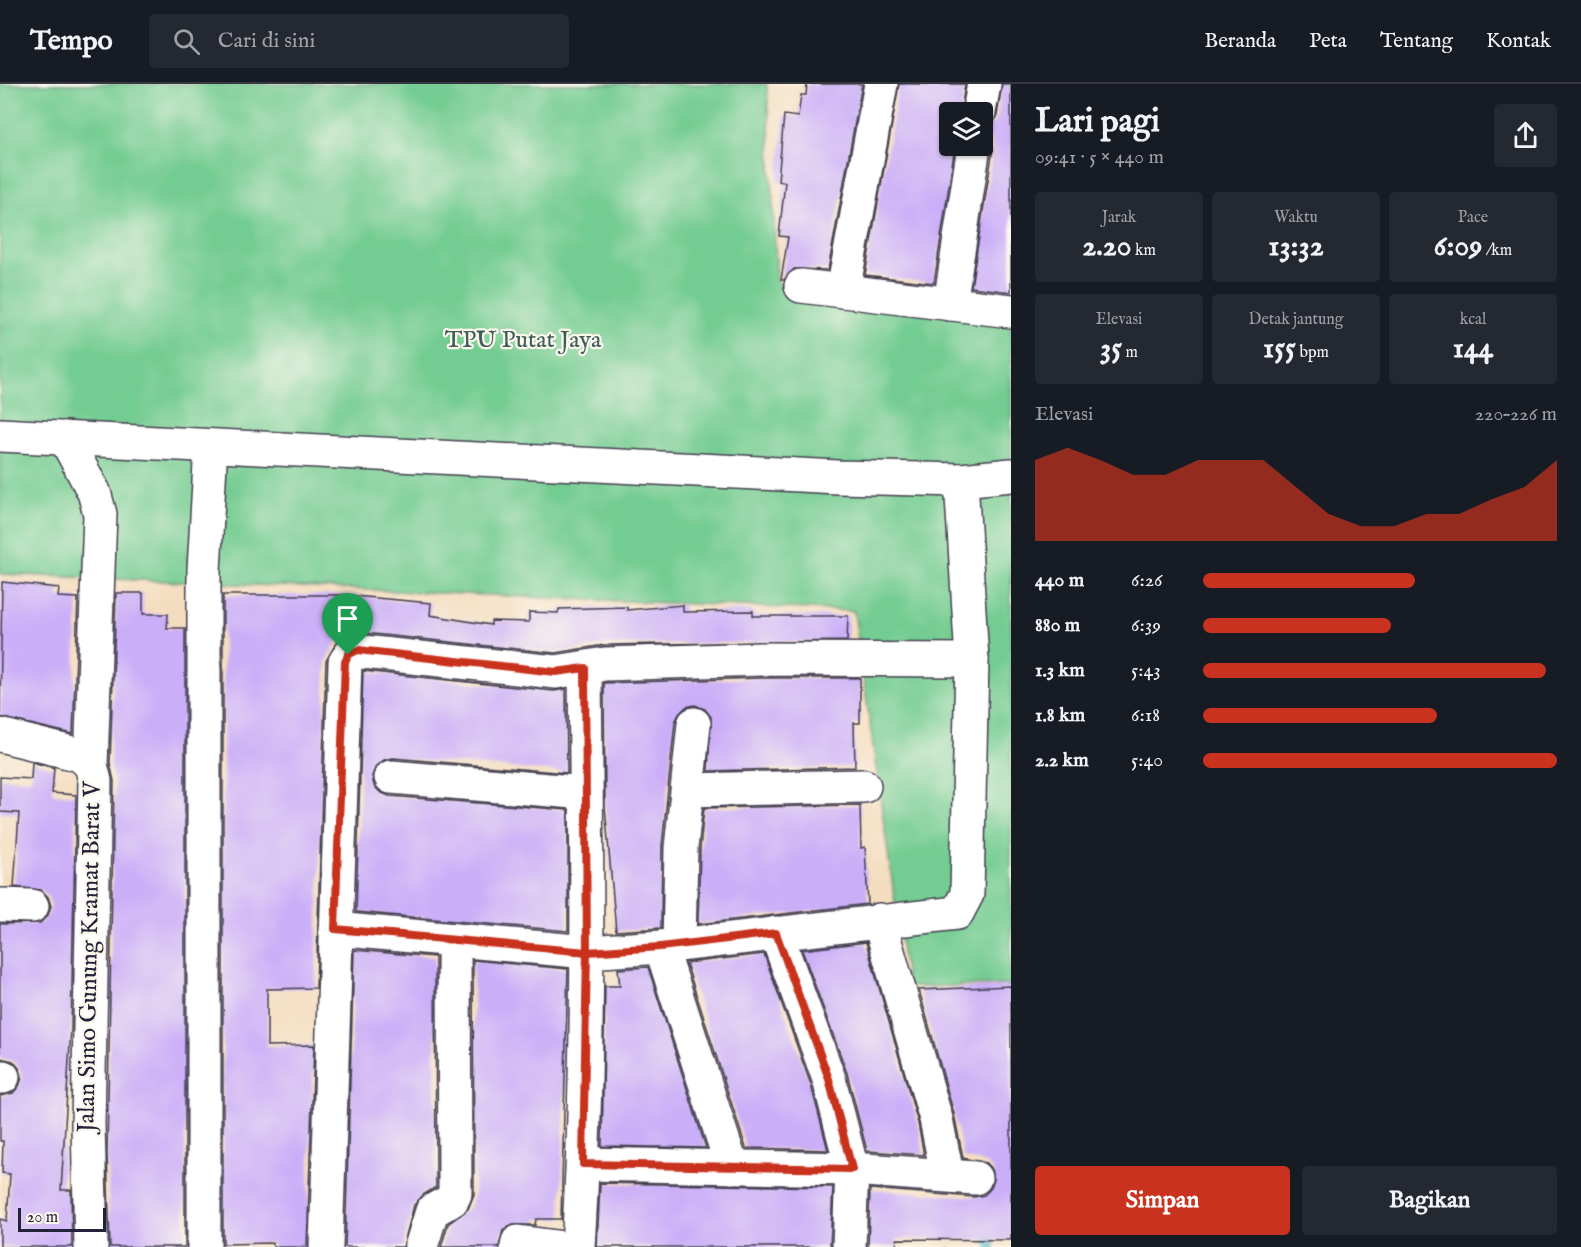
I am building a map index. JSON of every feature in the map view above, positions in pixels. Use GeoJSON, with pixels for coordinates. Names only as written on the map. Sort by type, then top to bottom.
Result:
{"type":"FeatureCollection","features":[{"type":"Feature","properties":{"kind":"street"},"geometry":{"type":"LineString","coordinates":[[843,291],[882,84]]}},
{"type":"Feature","properties":{"kind":"street"},"geometry":{"type":"LineString","coordinates":[[981,102],[984,84]]}},
{"type":"Feature","properties":{"kind":"street"},"geometry":{"type":"LineString","coordinates":[[950,304],[972,156]]}},
{"type":"Feature","properties":{"kind":"street"},"geometry":{"type":"LineString","coordinates":[[801,286],[1011,311]]}},
{"type":"Feature","properties":{"kind":"street"},"geometry":{"type":"LineString","coordinates":[[0,435],[838,477],[961,480],[1011,476]]}},
{"type":"Feature","properties":{"kind":"street"},"geometry":{"type":"LineString","coordinates":[[65,438],[94,492],[100,514],[92,765]]}},
{"type":"Feature","properties":{"kind":"street"},"geometry":{"type":"LineString","coordinates":[[204,1247],[204,570],[211,446]]}},
{"type":"Feature","properties":{"kind":"street"},"geometry":{"type":"LineString","coordinates":[[335,929],[587,952],[670,946],[879,920],[957,913],[963,906],[967,894],[972,660],[961,480]]}},
{"type":"Feature","properties":{"kind":"street"},"geometry":{"type":"LineString","coordinates":[[326,1247],[345,662],[353,651],[556,672],[585,668],[762,658],[972,660]]}},
{"type":"Feature","properties":{"kind":"street"},"geometry":{"type":"LineString","coordinates":[[578,1247],[583,1164],[587,952],[585,668]]}},
{"type":"Feature","properties":{"kind":"street"},"geometry":{"type":"LineString","coordinates":[[694,724],[670,946],[732,1167]]}},
{"type":"Feature","properties":{"kind":"street","name":"Jalan Simo Gunung Kramat Barat V"},"geometry":{"type":"LineString","coordinates":[[0,735],[80,755],[92,765],[95,781],[88,1124],[91,1247]]}},
{"type":"Feature","properties":{"kind":"street"},"geometry":{"type":"LineString","coordinates":[[391,777],[586,793]]}},
{"type":"Feature","properties":{"kind":"street"},"geometry":{"type":"LineString","coordinates":[[688,790],[864,786]]}},
{"type":"Feature","properties":{"kind":"street"},"geometry":{"type":"LineString","coordinates":[[0,905],[32,906]]}},
{"type":"Feature","properties":{"kind":"street"},"geometry":{"type":"LineString","coordinates":[[583,1164],[852,1169],[961,1176],[933,1111],[879,920]]}},
{"type":"Feature","properties":{"kind":"street"},"geometry":{"type":"LineString","coordinates":[[776,933],[829,1079],[852,1169],[849,1247]]}},
{"type":"Feature","properties":{"kind":"street"},"geometry":{"type":"LineString","coordinates":[[421,1247],[432,1212],[452,1200],[455,1194],[454,940]]}},
{"type":"Feature","properties":{"kind":"street"},"geometry":{"type":"LineString","coordinates":[[517,1247],[518,1242],[558,1247]]}},
{"type":"Feature","properties":{"kind":"green space","name":"TPU Putat Jaya"},"geometry":{"type":"Polygon","coordinates":[[[0,84],[767,84],[777,283],[1011,320],[1011,985],[907,987],[854,611],[0,574],[0,84]]]}},
{"type":"Feature","properties":{"kind":"building"},"geometry":{"type":"Polygon","coordinates":[[[807,84],[862,84],[828,270],[794,269],[784,280],[781,280],[788,237],[779,236],[785,182],[778,181],[784,115],[798,117],[801,95],[806,95],[807,84]]]}},
{"type":"Feature","properties":{"kind":"building"},"geometry":{"type":"Polygon","coordinates":[[[899,84],[965,84],[962,102],[939,102],[939,156],[953,156],[934,283],[865,275],[899,84]]]}},
{"type":"Feature","properties":{"kind":"building"},"geometry":{"type":"Polygon","coordinates":[[[1002,84],[1011,84],[1011,292],[971,287],[993,156],[993,124],[997,116],[1002,84]]]}},
{"type":"Feature","properties":{"kind":"building"},"geometry":{"type":"Polygon","coordinates":[[[2,582],[59,588],[58,597],[78,598],[73,734],[0,717],[2,582]]]}},
{"type":"Feature","properties":{"kind":"building"},"geometry":{"type":"Polygon","coordinates":[[[116,593],[143,593],[143,614],[168,614],[167,628],[185,628],[185,1247],[110,1247],[107,1153],[114,781],[110,763],[116,593]]]}},
{"type":"Feature","properties":{"kind":"building"},"geometry":{"type":"Polygon","coordinates":[[[223,595],[343,595],[431,603],[430,615],[491,625],[491,621],[529,622],[529,612],[558,613],[559,609],[627,607],[627,610],[683,605],[683,612],[753,611],[753,616],[848,616],[847,641],[604,645],[555,653],[355,632],[346,634],[338,640],[326,661],[316,988],[267,989],[267,1046],[314,1045],[307,1247],[273,1247],[273,1243],[223,1244],[223,595]]]}},
{"type":"Feature","properties":{"kind":"building"},"geometry":{"type":"Polygon","coordinates":[[[363,671],[554,691],[566,689],[567,773],[393,758],[384,760],[376,766],[372,776],[374,786],[389,796],[568,810],[568,931],[356,912],[363,671]]]}},
{"type":"Feature","properties":{"kind":"building"},"geometry":{"type":"Polygon","coordinates":[[[762,678],[860,678],[860,723],[854,723],[855,767],[708,771],[711,717],[705,709],[695,705],[686,707],[675,722],[662,846],[661,928],[616,931],[605,806],[604,683],[762,678]]]}},
{"type":"Feature","properties":{"kind":"building"},"geometry":{"type":"Polygon","coordinates":[[[32,762],[54,768],[52,793],[76,795],[71,1028],[61,1190],[71,1190],[72,1247],[0,1247],[0,1219],[7,1221],[10,1174],[2,1173],[3,1141],[0,1141],[0,1096],[13,1093],[22,1078],[19,1068],[13,1061],[0,1058],[0,924],[40,923],[48,915],[51,906],[48,897],[41,890],[14,887],[19,813],[0,812],[0,777],[31,779],[32,762]]]}},
{"type":"Feature","properties":{"kind":"building"},"geometry":{"type":"Polygon","coordinates":[[[860,805],[861,848],[865,847],[868,904],[698,924],[700,849],[704,808],[860,805]]]}},
{"type":"Feature","properties":{"kind":"building"},"geometry":{"type":"Polygon","coordinates":[[[866,942],[918,1123],[924,1155],[867,1151],[847,1073],[802,950],[866,942]]]}},
{"type":"Feature","properties":{"kind":"building"},"geometry":{"type":"Polygon","coordinates":[[[354,950],[435,957],[436,1187],[423,1195],[414,1205],[403,1247],[345,1247],[354,950]]]}},
{"type":"Feature","properties":{"kind":"building"},"geometry":{"type":"Polygon","coordinates":[[[764,954],[811,1085],[828,1150],[746,1148],[686,963],[764,954]]]}},
{"type":"Feature","properties":{"kind":"building"},"geometry":{"type":"Polygon","coordinates":[[[473,960],[568,969],[561,1219],[536,1219],[535,1225],[511,1225],[503,1230],[499,1247],[441,1247],[448,1224],[468,1209],[474,1194],[473,960]]]}},
{"type":"Feature","properties":{"kind":"building"},"geometry":{"type":"Polygon","coordinates":[[[648,967],[706,1148],[602,1146],[605,986],[620,986],[618,969],[648,967]]]}},
{"type":"Feature","properties":{"kind":"building"},"geometry":{"type":"Polygon","coordinates":[[[1011,986],[1011,1240],[897,1239],[896,1247],[868,1247],[870,1189],[974,1197],[984,1195],[991,1188],[994,1180],[992,1170],[986,1163],[963,1158],[954,1114],[919,990],[1011,986]]]}},
{"type":"Feature","properties":{"kind":"building"},"geometry":{"type":"Polygon","coordinates":[[[600,1183],[833,1187],[830,1247],[597,1247],[600,1183]]]}},
{"type":"Feature","properties":{"kind":"waterway"},"geometry":{"type":"LineString","coordinates":[[987,1228],[991,1247]]}},
{"type":"Feature","properties":{"kind":"route"},"geometry":{"type":"LineString","coordinates":[[348,655],[345,662],[335,929],[587,952],[660,947],[776,933],[829,1079],[852,1169],[583,1164],[587,952],[585,668],[556,672],[358,650],[348,655]]}}]}
